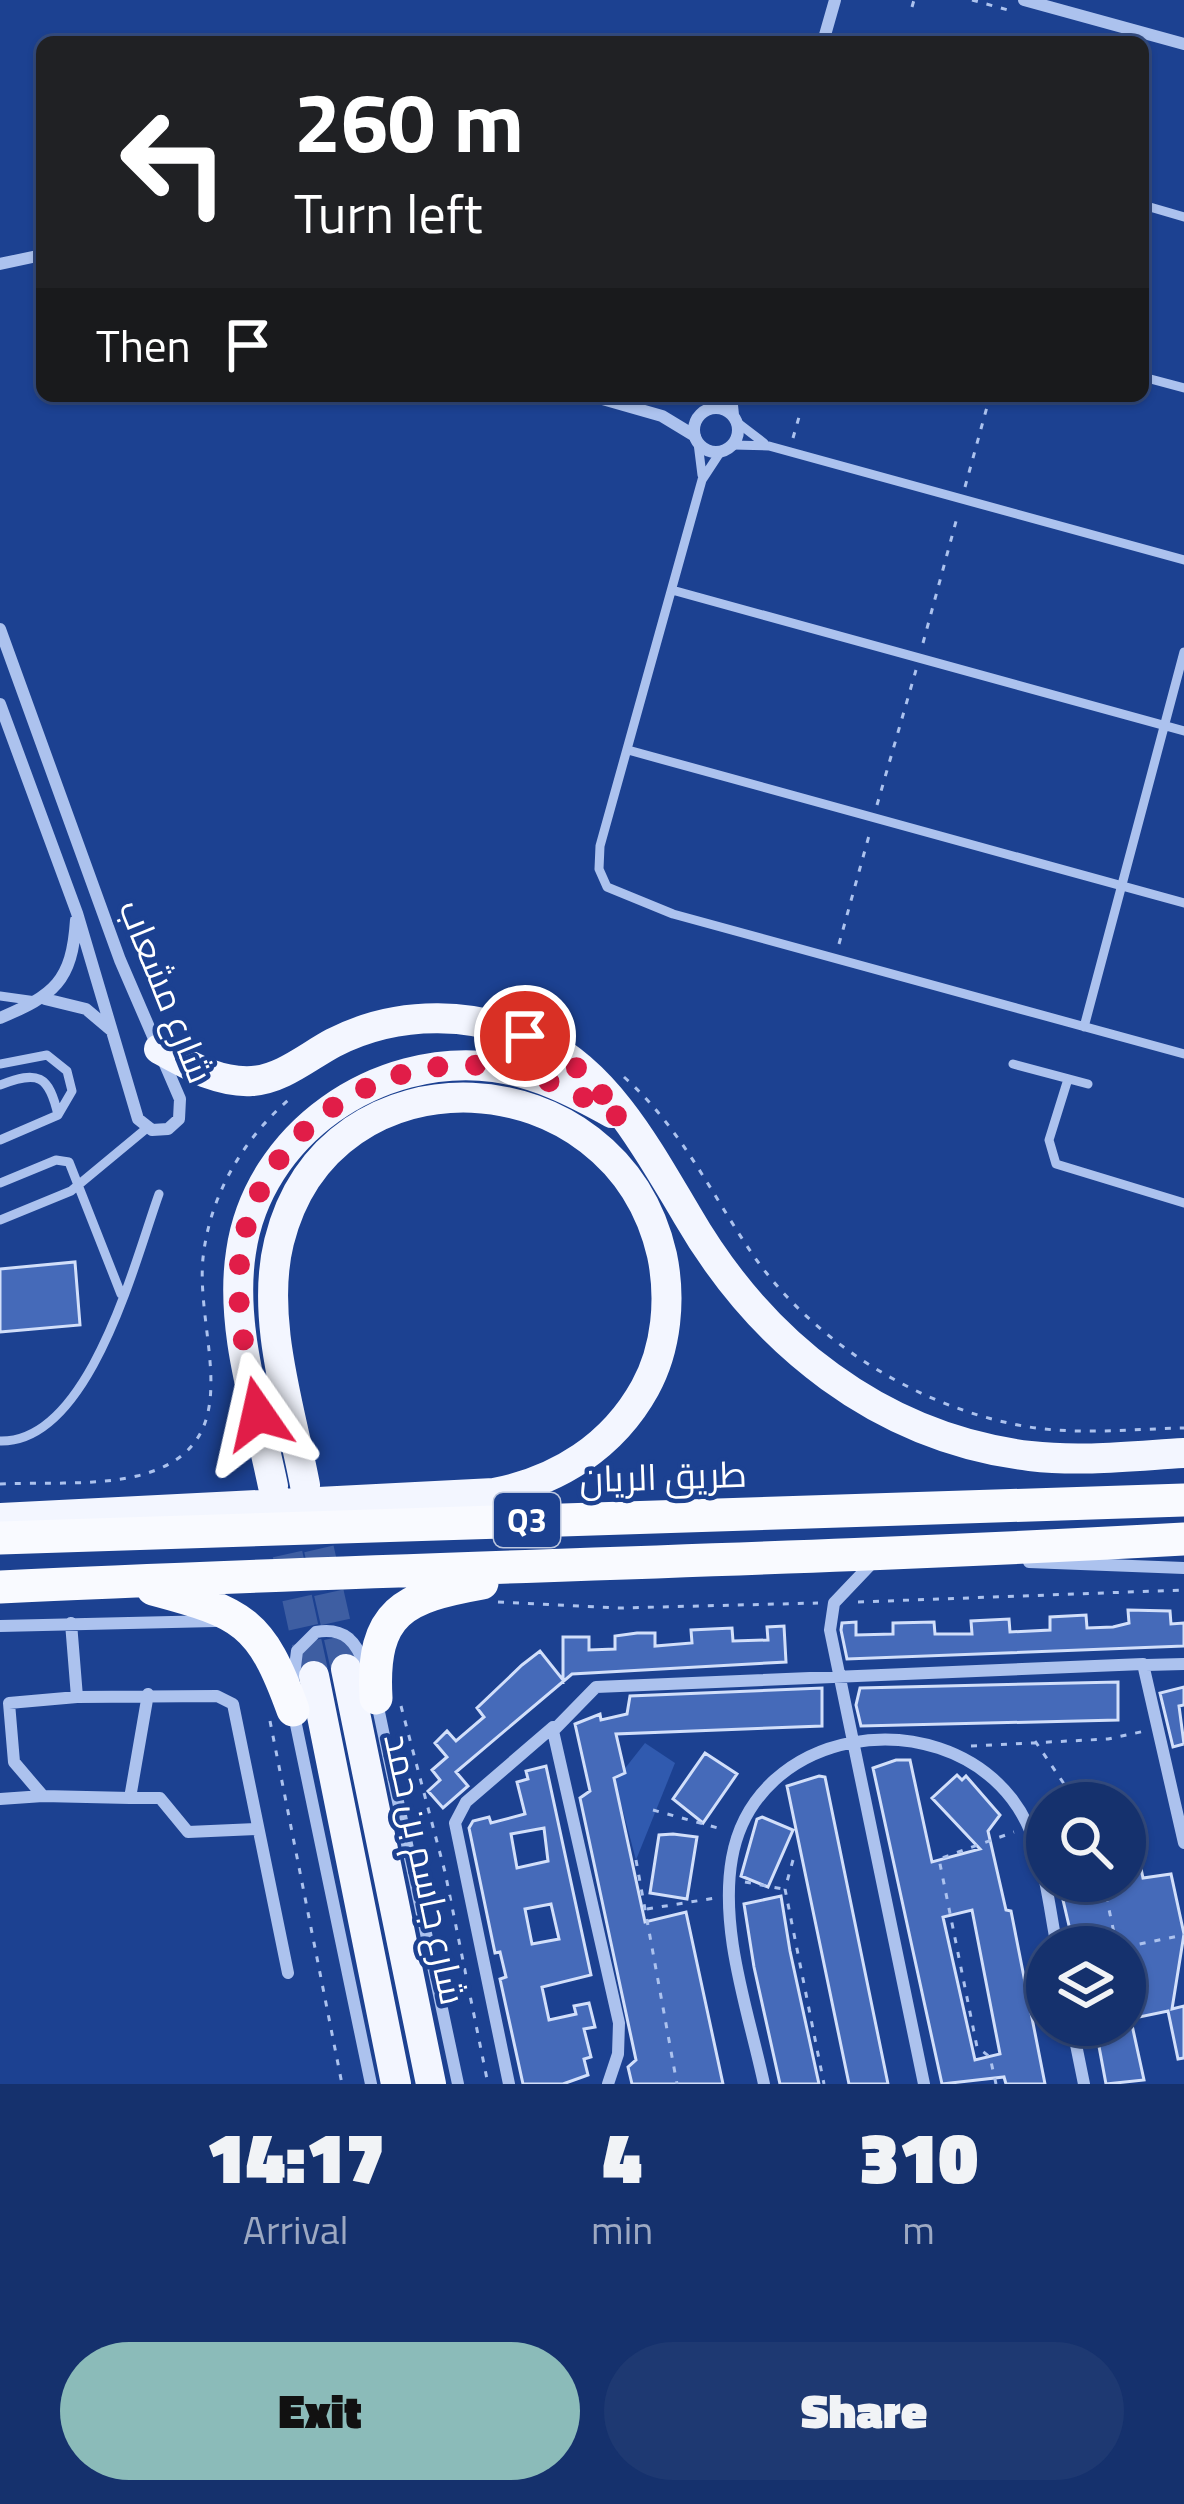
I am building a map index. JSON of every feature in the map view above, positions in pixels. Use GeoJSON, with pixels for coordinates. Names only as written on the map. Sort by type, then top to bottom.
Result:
{"type":"FeatureCollection","features":[{"type":"Feature","properties":{"kind":"highway"},"geometry":{"type":"LineString","coordinates":[[1054,1504],[1090,1491],[1184,1482]]}},
{"type":"Feature","properties":{"kind":"highway","name":"طريق الريان"},"geometry":{"type":"LineString","coordinates":[[0,1538],[1184,1500]]}},
{"type":"Feature","properties":{"kind":"highway","name":"Q3"},"geometry":{"type":"LineString","coordinates":[[0,1587],[893,1556],[1184,1539]]}},
{"type":"Feature","properties":{"kind":"highway"},"geometry":{"type":"LineString","coordinates":[[376,1699],[375,1670],[383,1631],[412,1600],[585,1564]]}},
{"type":"Feature","properties":{"kind":"highway"},"geometry":{"type":"LineString","coordinates":[[122,1581],[200,1601],[241,1621],[275,1660],[281,1714]]}},
{"type":"Feature","properties":{"kind":"main road"},"geometry":{"type":"LineString","coordinates":[[159,1049],[216,1077],[254,1081],[379,1025],[451,1018],[508,1030],[553,1049],[597,1084],[737,1291],[825,1376],[839,1396],[878,1419],[982,1463],[1057,1472],[1184,1468]]}},
{"type":"Feature","properties":{"kind":"main road"},"geometry":{"type":"LineString","coordinates":[[273,1486],[238,1281],[245,1231],[256,1199],[292,1142],[324,1113],[370,1086],[413,1071],[456,1065],[526,1073],[622,1119]]}},
{"type":"Feature","properties":{"kind":"main road"},"geometry":{"type":"LineString","coordinates":[[0,1518],[494,1493],[539,1481],[577,1462],[614,1430],[651,1376],[667,1291],[660,1246],[632,1183],[581,1131],[519,1102],[449,1097],[379,1118],[322,1160],[286,1220],[275,1266],[284,1380],[305,1485]]}},
{"type":"Feature","properties":{"kind":"main road"},"geometry":{"type":"LineString","coordinates":[[825,1376],[910,1424],[988,1450],[1061,1458],[1184,1453]]}},
{"type":"Feature","properties":{"kind":"main road","name":"شارع جاسم بن حمد"},"geometry":{"type":"LineString","coordinates":[[346,1669],[431,2084]]}},
{"type":"Feature","properties":{"kind":"main road","name":"شارع جاسم بن حمد"},"geometry":{"type":"LineString","coordinates":[[314,1676],[396,2084]]}},
{"type":"Feature","properties":{"kind":"street"},"geometry":{"type":"LineString","coordinates":[[825,36],[835,0]]}},
{"type":"Feature","properties":{"kind":"street"},"geometry":{"type":"LineString","coordinates":[[1024,0],[1184,44]]}},
{"type":"Feature","properties":{"kind":"street"},"geometry":{"type":"LineString","coordinates":[[0,264],[36,255]]}},
{"type":"Feature","properties":{"kind":"street"},"geometry":{"type":"LineString","coordinates":[[613,402],[662,416],[697,439],[727,448],[735,419],[732,402]]}},
{"type":"Feature","properties":{"kind":"street"},"geometry":{"type":"LineString","coordinates":[[662,416],[710,406],[735,419]]}},
{"type":"Feature","properties":{"kind":"street"},"geometry":{"type":"LineString","coordinates":[[697,439],[710,406]]}},
{"type":"Feature","properties":{"kind":"street","name":"شارع مشعاب"},"geometry":{"type":"LineString","coordinates":[[0,629],[115,947],[182,1109],[172,1127],[147,1128],[136,1112],[77,913],[0,704]]}},
{"type":"Feature","properties":{"kind":"street"},"geometry":{"type":"LineString","coordinates":[[0,1018],[42,1000],[70,962],[77,913]]}},
{"type":"Feature","properties":{"kind":"street"},"geometry":{"type":"LineString","coordinates":[[42,1000],[86,1009],[117,1036]]}},
{"type":"Feature","properties":{"kind":"street"},"geometry":{"type":"LineString","coordinates":[[924,2084],[840,1677],[830,1616],[834,1603],[893,1556],[1184,1568]]}},
{"type":"Feature","properties":{"kind":"street"},"geometry":{"type":"LineString","coordinates":[[0,1626],[241,1621]]}},
{"type":"Feature","properties":{"kind":"street"},"geometry":{"type":"LineString","coordinates":[[71,1623],[77,1697]]}},
{"type":"Feature","properties":{"kind":"street","name":"شارع جاسم بن حمد"},"geometry":{"type":"LineString","coordinates":[[281,1714],[297,1651],[307,1636],[326,1630],[344,1634],[357,1646],[376,1699],[458,2084]]}},
{"type":"Feature","properties":{"kind":"street"},"geometry":{"type":"LineString","coordinates":[[509,2084],[455,1822],[460,1809],[604,1684],[1184,1664]]}},
{"type":"Feature","properties":{"kind":"street"},"geometry":{"type":"LineString","coordinates":[[1146,1665],[1184,1843]]}},
{"type":"Feature","properties":{"kind":"street"},"geometry":{"type":"LineString","coordinates":[[130,1798],[148,1694]]}},
{"type":"Feature","properties":{"kind":"street"},"geometry":{"type":"LineString","coordinates":[[43,1796],[14,1762],[9,1703],[148,1694],[218,1696],[233,1704],[288,1973]]}},
{"type":"Feature","properties":{"kind":"street"},"geometry":{"type":"LineString","coordinates":[[281,1714],[371,2084]]}},
{"type":"Feature","properties":{"kind":"street"},"geometry":{"type":"LineString","coordinates":[[553,1727],[619,2023],[618,2054],[608,2084]]}},
{"type":"Feature","properties":{"kind":"street"},"geometry":{"type":"LineString","coordinates":[[764,2084],[728,1896],[738,1833],[747,1813],[775,1778],[813,1755],[856,1744],[913,1739],[942,1745],[969,1760],[998,1783],[1026,1822]]}},
{"type":"Feature","properties":{"kind":"street"},"geometry":{"type":"LineString","coordinates":[[0,1798],[160,1798],[188,1832],[256,1829]]}},
{"type":"Feature","properties":{"kind":"street"},"geometry":{"type":"LineString","coordinates":[[1076,2046],[1084,2084]]}},
{"type":"Feature","properties":{"kind":"lane"},"geometry":{"type":"LineString","coordinates":[[1149,207],[1184,217]]}},
{"type":"Feature","properties":{"kind":"lane"},"geometry":{"type":"LineString","coordinates":[[1149,379],[1184,388]]}},
{"type":"Feature","properties":{"kind":"lane"},"geometry":{"type":"LineString","coordinates":[[735,419],[769,446]]}},
{"type":"Feature","properties":{"kind":"lane"},"geometry":{"type":"LineString","coordinates":[[697,439],[702,480],[598,856],[607,886],[628,900],[1184,1054]]}},
{"type":"Feature","properties":{"kind":"lane"},"geometry":{"type":"LineString","coordinates":[[702,480],[727,448],[769,446],[1184,560]]}},
{"type":"Feature","properties":{"kind":"lane"},"geometry":{"type":"LineString","coordinates":[[672,590],[1184,731]]}},
{"type":"Feature","properties":{"kind":"lane"},"geometry":{"type":"LineString","coordinates":[[1084,1027],[1184,652]]}},
{"type":"Feature","properties":{"kind":"lane"},"geometry":{"type":"LineString","coordinates":[[628,750],[1184,903]]}},
{"type":"Feature","properties":{"kind":"lane"},"geometry":{"type":"LineString","coordinates":[[0,996],[42,1000]]}},
{"type":"Feature","properties":{"kind":"lane"},"geometry":{"type":"LineString","coordinates":[[0,1064],[33,1054],[59,1060],[72,1091],[58,1115],[0,1140]]}},
{"type":"Feature","properties":{"kind":"lane"},"geometry":{"type":"LineString","coordinates":[[1013,1064],[1088,1084]]}},
{"type":"Feature","properties":{"kind":"lane"},"geometry":{"type":"LineString","coordinates":[[0,1084],[30,1074],[44,1077],[58,1115]]}},
{"type":"Feature","properties":{"kind":"lane"},"geometry":{"type":"LineString","coordinates":[[1068,1079],[1049,1140],[1056,1165],[1184,1203]]}},
{"type":"Feature","properties":{"kind":"lane"},"geometry":{"type":"LineString","coordinates":[[0,1220],[79,1184],[147,1128]]}},
{"type":"Feature","properties":{"kind":"lane"},"geometry":{"type":"LineString","coordinates":[[0,1183],[60,1159],[72,1165],[122,1295]]}},
{"type":"Feature","properties":{"kind":"lane"},"geometry":{"type":"LineString","coordinates":[[0,1441],[28,1434],[75,1394],[94,1364],[159,1194]]}},
{"type":"Feature","properties":{"kind":"path"},"geometry":{"type":"LineString","coordinates":[[835,958],[988,402]]}},
{"type":"Feature","properties":{"kind":"path"},"geometry":{"type":"LineString","coordinates":[[617,1070],[655,1104],[690,1149],[734,1226],[785,1295],[866,1363],[972,1413],[1020,1426],[1184,1428]]}},
{"type":"Feature","properties":{"kind":"path"},"geometry":{"type":"LineString","coordinates":[[0,1484],[137,1476],[175,1459],[196,1441],[211,1408],[213,1384],[202,1278],[211,1217],[253,1135],[310,1083]]}},
{"type":"Feature","properties":{"kind":"path"},"geometry":{"type":"LineString","coordinates":[[281,1714],[342,2084]]}},
{"type":"Feature","properties":{"kind":"path"},"geometry":{"type":"LineString","coordinates":[[969,1760],[971,1745],[1108,1739],[1159,1729]]}},
{"type":"Feature","properties":{"kind":"path"},"geometry":{"type":"LineString","coordinates":[[1035,1741],[1063,1782]]}},
{"type":"Feature","properties":{"kind":"path"},"geometry":{"type":"LineString","coordinates":[[653,1810],[738,1833]]}},
{"type":"Feature","properties":{"kind":"path"},"geometry":{"type":"LineString","coordinates":[[996,2084],[990,2057],[976,2047],[939,1859],[989,1838],[1026,1830]]}},
{"type":"Feature","properties":{"kind":"path"},"geometry":{"type":"LineString","coordinates":[[636,1860],[677,2084]]}},
{"type":"Feature","properties":{"kind":"path"},"geometry":{"type":"LineString","coordinates":[[793,1861],[785,1889],[824,2084]]}},
{"type":"Feature","properties":{"kind":"path"},"geometry":{"type":"LineString","coordinates":[[729,1880],[785,1889]]}},
{"type":"Feature","properties":{"kind":"path"},"geometry":{"type":"LineString","coordinates":[[645,1909],[728,1896]]}},
{"type":"Feature","properties":{"kind":"path"},"geometry":{"type":"LineString","coordinates":[[1146,1943],[1184,1935]]}},
{"type":"Feature","properties":{"kind":"shaded area"},"geometry":{"type":"Polygon","coordinates":[[[645,1743],[675,1763],[636,1860],[615,1781],[645,1743]]]}},
{"type":"Feature","properties":{"kind":"building"},"geometry":{"type":"Polygon","coordinates":[[[75,1262],[80,1325],[0,1332],[0,1269],[75,1262]]]}},
{"type":"Feature","properties":{"kind":"building"},"geometry":{"type":"Polygon","coordinates":[[[1128,1610],[1170,1611],[1171,1624],[1184,1623],[1184,1646],[847,1659],[841,1630],[842,1623],[856,1622],[856,1635],[893,1634],[893,1623],[934,1622],[935,1634],[972,1634],[971,1621],[1009,1619],[1010,1632],[1050,1630],[1050,1617],[1086,1615],[1087,1628],[1113,1627],[1129,1623],[1128,1610]]]}},
{"type":"Feature","properties":{"kind":"building"},"geometry":{"type":"Polygon","coordinates":[[[784,1626],[786,1662],[572,1674],[456,1772],[468,1786],[443,1808],[428,1791],[440,1780],[432,1770],[447,1757],[435,1743],[447,1731],[456,1741],[484,1717],[477,1708],[522,1665],[540,1651],[563,1680],[563,1637],[589,1637],[589,1650],[615,1649],[615,1636],[637,1633],[655,1633],[655,1646],[692,1643],[691,1630],[732,1628],[733,1641],[768,1640],[767,1627],[784,1626]]]}},
{"type":"Feature","properties":{"kind":"building"},"geometry":{"type":"Polygon","coordinates":[[[1118,1682],[1118,1720],[861,1726],[856,1705],[860,1688],[1118,1682]]]}},
{"type":"Feature","properties":{"kind":"building"},"geometry":{"type":"Polygon","coordinates":[[[1184,1687],[1184,1705],[1179,1706],[1184,1744],[1173,1747],[1160,1693],[1184,1687]]]}},
{"type":"Feature","properties":{"kind":"building"},"geometry":{"type":"Polygon","coordinates":[[[822,1688],[822,1726],[616,1734],[625,1773],[614,1778],[645,1922],[686,1912],[723,2084],[632,2084],[628,2067],[636,2060],[580,1798],[590,1791],[575,1724],[600,1714],[601,1720],[627,1714],[630,1696],[822,1688]]]}},
{"type":"Feature","properties":{"kind":"building"},"geometry":{"type":"Polygon","coordinates":[[[705,1753],[737,1774],[703,1823],[673,1799],[705,1753]]]}},
{"type":"Feature","properties":{"kind":"building"},"geometry":{"type":"Polygon","coordinates":[[[896,1760],[910,1760],[932,1862],[980,1849],[932,1798],[957,1775],[962,1780],[966,1776],[1000,1815],[988,1831],[1026,1987],[1026,2046],[1038,2046],[1045,2084],[1006,2084],[1004,2077],[942,2084],[873,1768],[896,1760]],[[972,1910],[943,1917],[975,2060],[1000,2054],[972,1910]]]}},
{"type":"Feature","properties":{"kind":"building"},"geometry":{"type":"Polygon","coordinates":[[[546,1766],[591,1975],[542,1987],[549,2020],[576,2014],[574,2006],[589,2003],[595,2027],[584,2029],[591,2057],[584,2059],[588,2075],[563,2084],[523,2084],[500,1979],[506,1977],[500,1952],[495,1953],[469,1828],[473,1821],[489,1817],[491,1823],[525,1814],[517,1782],[528,1779],[526,1771],[546,1766]],[[544,1828],[511,1834],[517,1868],[548,1861],[544,1828]],[[551,1904],[525,1909],[532,1944],[559,1939],[551,1904]]]}},
{"type":"Feature","properties":{"kind":"building"},"geometry":{"type":"Polygon","coordinates":[[[825,1777],[888,2084],[849,2084],[787,1786],[825,1777]]]}},
{"type":"Feature","properties":{"kind":"building"},"geometry":{"type":"Polygon","coordinates":[[[757,1819],[793,1830],[768,1887],[741,1876],[757,1819]]]}},
{"type":"Feature","properties":{"kind":"building"},"geometry":{"type":"Polygon","coordinates":[[[659,1835],[697,1837],[687,1899],[650,1893],[659,1835]]]}},
{"type":"Feature","properties":{"kind":"building"},"geometry":{"type":"Polygon","coordinates":[[[1171,1874],[1184,1934],[1172,2009],[1184,2006],[1184,2058],[1178,2059],[1168,2011],[1146,2016],[1146,1926],[1069,1926],[1063,1902],[1146,1902],[1146,1878],[1171,1874]]]}},
{"type":"Feature","properties":{"kind":"building"},"geometry":{"type":"Polygon","coordinates":[[[781,1896],[819,2084],[780,2084],[754,1967],[744,1904],[781,1896]]]}},
{"type":"Feature","properties":{"kind":"building"},"geometry":{"type":"Polygon","coordinates":[[[1099,2046],[1137,2046],[1144,2080],[1106,2084],[1099,2046]]]}},
{"type":"Feature","properties":{"kind":"tunnel"},"geometry":{"type":"LineString","coordinates":[[309,1505],[346,1669]]}},
{"type":"Feature","properties":{"kind":"tunnel"},"geometry":{"type":"LineString","coordinates":[[278,1510],[314,1676]]}},
{"type":"Feature","properties":{"kind":"route"},"geometry":{"type":"LineString","coordinates":[[258,1414],[238,1297],[239,1264],[256,1199],[281,1154],[324,1113],[358,1092],[394,1077],[456,1065],[526,1073],[566,1088],[622,1119],[585,1073],[565,1056],[525,1036]]}}]}
